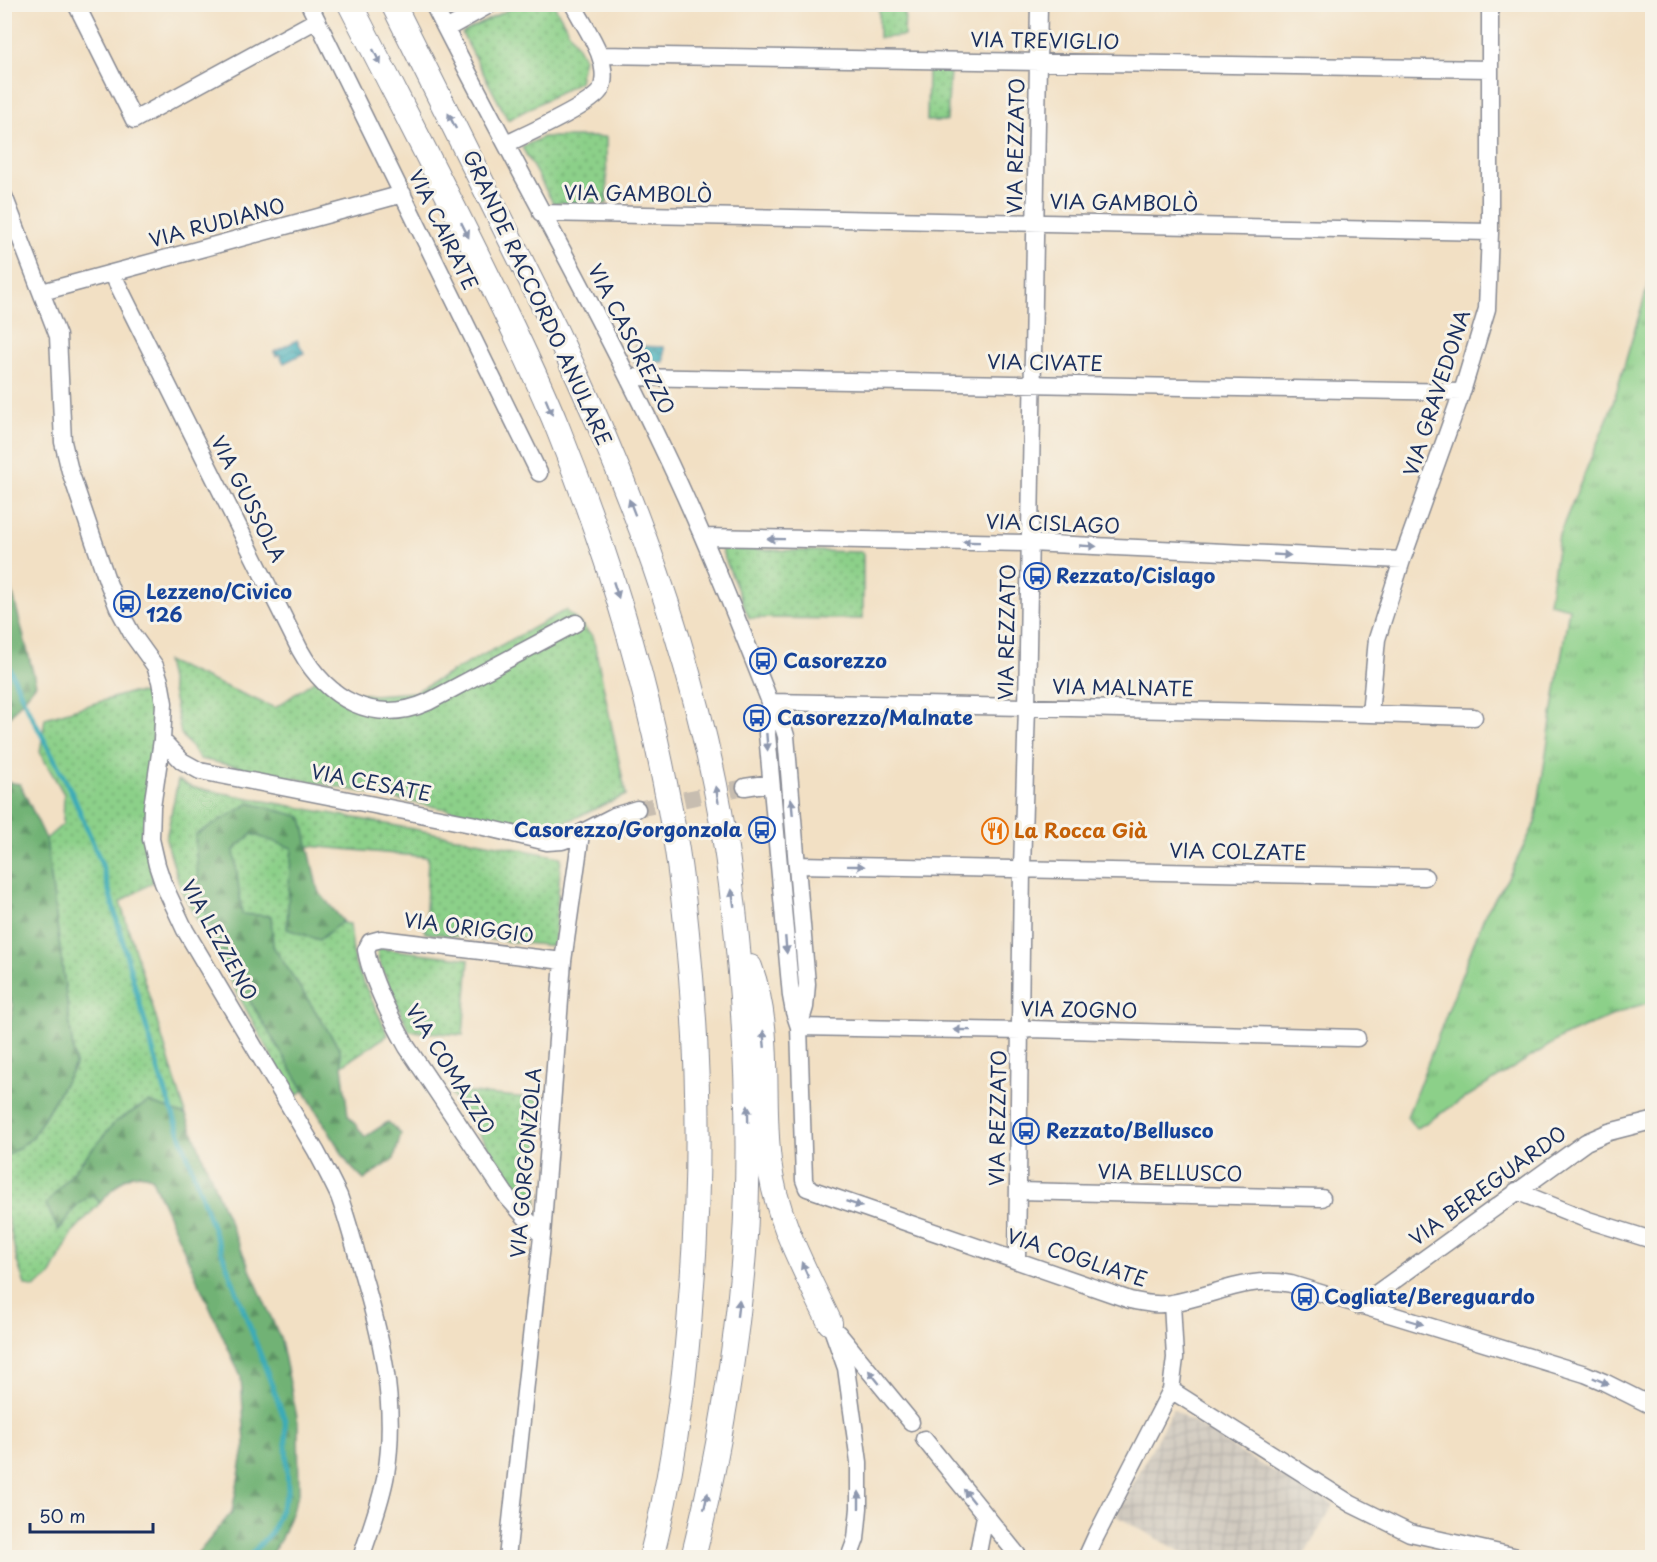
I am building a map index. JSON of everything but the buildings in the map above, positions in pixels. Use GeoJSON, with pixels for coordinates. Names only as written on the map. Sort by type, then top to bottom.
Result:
{"type":"FeatureCollection","features":[{"type":"Feature","properties":{"kind":"highway","name":"GRANDE RACCORDO ANULARE"},"geometry":{"type":"LineString","coordinates":[[350,4],[528,359],[558,429],[621,607],[664,778],[677,847],[690,966],[696,1058],[698,1155],[695,1243],[684,1378],[671,1460],[652,1552]]}},
{"type":"Feature","properties":{"kind":"highway","name":"GRANDE RACCORDO ANULARE"},"geometry":{"type":"LineString","coordinates":[[393,4],[578,376],[626,493],[681,648],[715,783],[738,932],[748,1106],[747,1188],[737,1312],[718,1444],[693,1557]]}},
{"type":"Feature","properties":{"kind":"highway"},"geometry":{"type":"LineString","coordinates":[[738,932],[760,1004],[766,1067],[768,1159],[774,1191],[787,1227],[830,1323]]}},
{"type":"Feature","properties":{"kind":"street"},"geometry":{"type":"LineString","coordinates":[[76,4],[134,120],[313,12]]}},
{"type":"Feature","properties":{"kind":"street","name":"VIA CASOREZZO"},"geometry":{"type":"LineString","coordinates":[[433,4],[628,377],[671,465],[770,702],[781,720],[786,736],[807,984],[806,1007],[799,1027]]}},
{"type":"Feature","properties":{"kind":"street"},"geometry":{"type":"LineString","coordinates":[[446,29],[491,4]]}},
{"type":"Feature","properties":{"kind":"street"},"geometry":{"type":"LineString","coordinates":[[506,144],[582,105],[597,95],[602,87],[604,79],[600,55],[573,4]]}},
{"type":"Feature","properties":{"kind":"street","name":"VIA REZZATO"},"geometry":{"type":"LineString","coordinates":[[1017,1260],[1022,868],[1027,707],[1039,4]]}},
{"type":"Feature","properties":{"kind":"street","name":"VIA GRAVEDONA"},"geometry":{"type":"LineString","coordinates":[[1370,714],[1377,639],[1402,560],[1462,392],[1487,309],[1490,232],[1490,4]]}},
{"type":"Feature","properties":{"kind":"street","name":"VIA CAIRATE"},"geometry":{"type":"LineString","coordinates":[[313,12],[539,473]]}},
{"type":"Feature","properties":{"kind":"street","name":"VIA TREVIGLIO"},"geometry":{"type":"LineString","coordinates":[[600,55],[1490,69]]}},
{"type":"Feature","properties":{"kind":"street","name":"VIA RUDIANO"},"geometry":{"type":"LineString","coordinates":[[42,292],[403,194]]}},
{"type":"Feature","properties":{"kind":"street","name":"VIA LEZZENO"},"geometry":{"type":"LineString","coordinates":[[4,196],[56,327],[59,344],[63,442],[70,471],[118,608],[157,671],[164,704],[151,828],[153,851],[163,883],[185,930],[333,1184],[340,1200],[378,1326],[387,1381],[389,1432],[382,1495],[361,1557]]}},
{"type":"Feature","properties":{"kind":"street","name":"VIA GAMBOLÒ"},"geometry":{"type":"LineString","coordinates":[[541,213],[1490,232]]}},
{"type":"Feature","properties":{"kind":"street","name":"VIA GUSSOLA"},"geometry":{"type":"LineString","coordinates":[[112,273],[300,650],[314,671],[339,695],[350,702],[375,710],[390,712],[413,708],[576,623]]}},
{"type":"Feature","properties":{"kind":"street","name":"VIA CIVATE"},"geometry":{"type":"LineString","coordinates":[[628,377],[1462,392]]}},
{"type":"Feature","properties":{"kind":"street","name":"VIA CISLAGO"},"geometry":{"type":"LineString","coordinates":[[703,537],[1029,543],[1402,560]]}},
{"type":"Feature","properties":{"kind":"street","name":"VIA CASOREZZO"},"geometry":{"type":"LineString","coordinates":[[770,702],[767,734],[771,783],[792,1004],[799,1027],[804,1180]]}},
{"type":"Feature","properties":{"kind":"street","name":"VIA MALNATE"},"geometry":{"type":"LineString","coordinates":[[770,702],[1474,717]]}},
{"type":"Feature","properties":{"kind":"street","name":"VIA CESATE"},"geometry":{"type":"LineString","coordinates":[[162,740],[188,766],[200,771],[471,824],[547,842],[562,841],[580,834]]}},
{"type":"Feature","properties":{"kind":"street"},"geometry":{"type":"LineString","coordinates":[[745,787],[771,783]]}},
{"type":"Feature","properties":{"kind":"street"},"geometry":{"type":"LineString","coordinates":[[580,834],[614,816],[637,809]]}},
{"type":"Feature","properties":{"kind":"street","name":"VIA GORGONZOLA"},"geometry":{"type":"LineString","coordinates":[[507,1557],[542,1236],[563,962],[580,834]]}},
{"type":"Feature","properties":{"kind":"street","name":"VIA COLZATE"},"geometry":{"type":"LineString","coordinates":[[797,865],[1425,877]]}},
{"type":"Feature","properties":{"kind":"street","name":"VIA ORIGGIO"},"geometry":{"type":"LineString","coordinates":[[370,942],[381,939],[563,962]]}},
{"type":"Feature","properties":{"kind":"street","name":"VIA COMAZZO"},"geometry":{"type":"LineString","coordinates":[[370,942],[366,950],[369,961],[397,1030],[508,1198],[542,1236]]}},
{"type":"Feature","properties":{"kind":"street","name":"VIA ZOGNO"},"geometry":{"type":"LineString","coordinates":[[799,1027],[1021,1031],[1030,1029],[1357,1038]]}},
{"type":"Feature","properties":{"kind":"street","name":"VIA BEREGUARDO"},"geometry":{"type":"LineString","coordinates":[[1359,1306],[1591,1139],[1616,1129],[1653,1121]]}},
{"type":"Feature","properties":{"kind":"street","name":"VIA COGLIATE"},"geometry":{"type":"LineString","coordinates":[[804,1180],[805,1185],[810,1189],[1130,1300],[1149,1304],[1172,1303],[1230,1287],[1269,1281],[1291,1284],[1585,1374],[1653,1406]]}},
{"type":"Feature","properties":{"kind":"street","name":"VIA BELLUSCO"},"geometry":{"type":"LineString","coordinates":[[1018,1191],[1322,1198]]}},
{"type":"Feature","properties":{"kind":"street"},"geometry":{"type":"LineString","coordinates":[[1516,1191],[1588,1220],[1653,1240]]}},
{"type":"Feature","properties":{"kind":"street"},"geometry":{"type":"LineString","coordinates":[[1086,1557],[1171,1390],[1175,1358],[1172,1303]]}},
{"type":"Feature","properties":{"kind":"street"},"geometry":{"type":"LineString","coordinates":[[830,1323],[911,1422]]}},
{"type":"Feature","properties":{"kind":"street"},"geometry":{"type":"LineString","coordinates":[[830,1323],[846,1368],[859,1462],[856,1539],[849,1557]]}},
{"type":"Feature","properties":{"kind":"street"},"geometry":{"type":"LineString","coordinates":[[1171,1390],[1351,1504],[1410,1533],[1522,1557]]}},
{"type":"Feature","properties":{"kind":"street"},"geometry":{"type":"LineString","coordinates":[[924,1439],[1020,1557]]}},
{"type":"Feature","properties":{"kind":"street"},"geometry":{"type":"LineString","coordinates":[[977,1557],[985,1516]]}},
{"type":"Feature","properties":{"kind":"shaded area"},"geometry":{"type":"Polygon","coordinates":[[[1173,1409],[1244,1455],[1334,1504],[1303,1557],[1191,1557],[1116,1516],[1173,1409]]]}},
{"type":"Feature","properties":{"kind":"green space"},"geometry":{"type":"Polygon","coordinates":[[[519,4],[554,5],[584,58],[579,82],[508,120],[462,33],[519,4]]]}},
{"type":"Feature","properties":{"kind":"green space"},"geometry":{"type":"Polygon","coordinates":[[[879,5],[939,5],[940,11],[905,10],[904,36],[879,38],[879,5]]]}},
{"type":"Feature","properties":{"kind":"green space"},"geometry":{"type":"Polygon","coordinates":[[[928,69],[950,70],[947,121],[927,121],[928,69]]]}},
{"type":"Feature","properties":{"kind":"green space"},"geometry":{"type":"Polygon","coordinates":[[[543,137],[606,137],[607,204],[553,203],[522,147],[543,137]]]}},
{"type":"Feature","properties":{"kind":"green space"},"geometry":{"type":"Polygon","coordinates":[[[1652,272],[1652,1002],[1630,1008],[1564,1036],[1416,1129],[1407,1117],[1485,914],[1508,878],[1535,823],[1569,608],[1549,603],[1559,535],[1611,410],[1652,272]]]}},
{"type":"Feature","properties":{"kind":"green space"},"geometry":{"type":"Polygon","coordinates":[[[721,549],[863,552],[863,619],[749,618],[721,549]]]}},
{"type":"Feature","properties":{"kind":"green space"},"geometry":{"type":"Polygon","coordinates":[[[5,576],[13,595],[36,684],[5,719],[5,576]]]}},
{"type":"Feature","properties":{"kind":"green space"},"geometry":{"type":"Polygon","coordinates":[[[566,610],[593,637],[626,795],[548,830],[200,759],[181,734],[166,661],[275,708],[324,674],[351,692],[374,695],[415,692],[566,610]]]}},
{"type":"Feature","properties":{"kind":"green space"},"geometry":{"type":"Polygon","coordinates":[[[129,693],[156,694],[146,827],[153,882],[120,902],[186,1115],[148,1102],[59,1230],[77,1205],[93,1193],[100,1203],[73,1232],[50,1276],[34,1288],[25,1285],[5,1215],[4,1157],[32,1138],[75,1065],[46,839],[63,824],[64,794],[40,753],[45,718],[129,693]]]}},
{"type":"Feature","properties":{"kind":"green space"},"geometry":{"type":"Polygon","coordinates":[[[178,780],[191,787],[561,857],[554,946],[425,933],[428,857],[299,845],[295,917],[350,924],[354,962],[388,1035],[294,1097],[181,890],[166,839],[178,780]]]}},
{"type":"Feature","properties":{"kind":"green space"},"geometry":{"type":"Polygon","coordinates":[[[5,782],[20,784],[46,839],[75,1065],[32,1138],[5,1157],[5,1045],[13,1007],[4,984],[5,782]]]}},
{"type":"Feature","properties":{"kind":"green space"},"geometry":{"type":"Polygon","coordinates":[[[250,803],[302,817],[318,891],[343,921],[319,940],[287,929],[292,848],[252,834],[234,850],[242,914],[271,916],[273,946],[340,1049],[348,1115],[365,1137],[388,1122],[401,1134],[394,1159],[364,1180],[349,1165],[233,973],[199,898],[195,835],[250,803]]]}},
{"type":"Feature","properties":{"kind":"green space"},"geometry":{"type":"Polygon","coordinates":[[[377,948],[469,959],[463,1035],[409,1031],[378,959],[377,948]]]}},
{"type":"Feature","properties":{"kind":"green space"},"geometry":{"type":"Polygon","coordinates":[[[449,1091],[541,1099],[536,1214],[449,1091]]]}},
{"type":"Feature","properties":{"kind":"green space"},"geometry":{"type":"Polygon","coordinates":[[[148,1102],[186,1115],[224,1210],[281,1340],[298,1422],[299,1493],[280,1541],[269,1557],[195,1557],[232,1512],[245,1444],[241,1377],[151,1177],[135,1175],[122,1180],[100,1203],[93,1194],[77,1205],[58,1230],[46,1204],[115,1122],[148,1102]]]}},
{"type":"Feature","properties":{"kind":"water"},"geometry":{"type":"Polygon","coordinates":[[[297,340],[304,353],[284,363],[279,354],[276,356],[274,352],[297,340]]]}},
{"type":"Feature","properties":{"kind":"water"},"geometry":{"type":"Polygon","coordinates":[[[635,346],[664,347],[664,362],[634,361],[635,346]]]}},
{"type":"Feature","properties":{"kind":"waterway"},"geometry":{"type":"LineString","coordinates":[[4,656],[27,707],[72,793],[102,865],[161,1079],[213,1229],[285,1420],[288,1491],[272,1531],[248,1558]]}},
{"type":"Feature","properties":{"kind":"tunnel"},"geometry":{"type":"LineString","coordinates":[[637,809],[745,787]]}},
{"type":"Feature","properties":{"kind":"place","name":"Rezzato/Cislago"},"geometry":{"type":"Point","coordinates":[1037,576]}},
{"type":"Feature","properties":{"kind":"place","name":"Lezzeno/Civico 126"},"geometry":{"type":"Point","coordinates":[127,604]}},
{"type":"Feature","properties":{"kind":"place","name":"Casorezzo"},"geometry":{"type":"Point","coordinates":[763,661]}},
{"type":"Feature","properties":{"kind":"place","name":"Casorezzo/Malnate"},"geometry":{"type":"Point","coordinates":[757,718]}},
{"type":"Feature","properties":{"kind":"place","name":"Casorezzo/Gorgonzola"},"geometry":{"type":"Point","coordinates":[762,830]}},
{"type":"Feature","properties":{"kind":"place","name":"La Rocca Già"},"geometry":{"type":"Point","coordinates":[995,831]}},
{"type":"Feature","properties":{"kind":"place","name":"Rezzato/Bellusco"},"geometry":{"type":"Point","coordinates":[1026,1131]}},
{"type":"Feature","properties":{"kind":"place","name":"Cogliate/Bereguardo"},"geometry":{"type":"Point","coordinates":[1305,1297]}}]}
